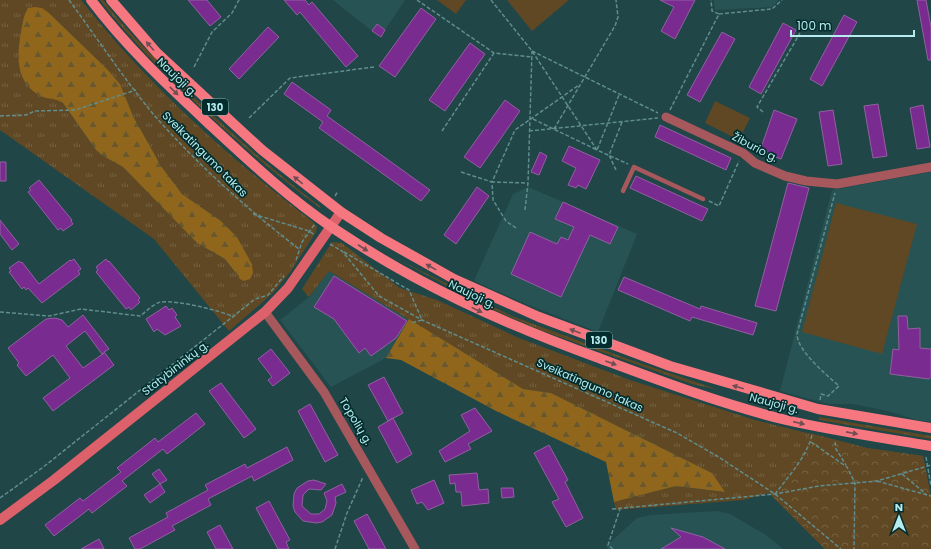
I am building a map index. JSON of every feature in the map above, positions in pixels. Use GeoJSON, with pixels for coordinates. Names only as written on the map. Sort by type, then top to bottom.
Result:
{"type":"FeatureCollection","features":[{"type":"Feature","properties":{"kind":"main road","name":"Naujoji g."},"geometry":{"type":"LineString","coordinates":[[91,0],[121,37],[192,108],[274,182],[331,226],[368,251],[445,295],[534,335],[691,392],[784,419],[814,426],[931,446]]}},
{"type":"Feature","properties":{"kind":"main road","name":"Naujoji g."},"geometry":{"type":"LineString","coordinates":[[111,0],[157,53],[262,150],[341,212],[381,238],[454,279],[539,317],[670,366],[789,402],[818,409],[931,428]]}},
{"type":"Feature","properties":{"kind":"main road"},"geometry":{"type":"LineString","coordinates":[[784,419],[789,402]]}},
{"type":"Feature","properties":{"kind":"street","name":"Žiburio g."},"geometry":{"type":"LineString","coordinates":[[666,117],[743,153],[755,163],[785,176],[823,184],[837,184],[931,166]]}},
{"type":"Feature","properties":{"kind":"street","name":"Statybininkų g."},"geometry":{"type":"LineString","coordinates":[[0,520],[54,480],[265,312],[288,288],[341,212]]}},
{"type":"Feature","properties":{"kind":"street","name":"Topolių g."},"geometry":{"type":"LineString","coordinates":[[265,312],[315,378],[369,466],[415,549]]}},
{"type":"Feature","properties":{"kind":"lane"},"geometry":{"type":"LineString","coordinates":[[623,191],[634,167],[703,199]]}},
{"type":"Feature","properties":{"kind":"path","name":"Sveikatingumo takas"},"geometry":{"type":"LineString","coordinates":[[69,0],[154,114],[199,163],[253,214],[309,232],[300,249]]}},
{"type":"Feature","properties":{"kind":"path"},"geometry":{"type":"LineString","coordinates":[[194,67],[212,32],[232,13],[239,0]]}},
{"type":"Feature","properties":{"kind":"path"},"geometry":{"type":"LineString","coordinates":[[417,0],[494,52],[532,57]]}},
{"type":"Feature","properties":{"kind":"path"},"geometry":{"type":"LineString","coordinates":[[490,0],[532,51],[597,150]]}},
{"type":"Feature","properties":{"kind":"path"},"geometry":{"type":"LineString","coordinates":[[554,129],[615,26],[618,17],[616,0]]}},
{"type":"Feature","properties":{"kind":"path"},"geometry":{"type":"LineString","coordinates":[[711,0],[712,11],[720,14],[772,9],[782,0]]}},
{"type":"Feature","properties":{"kind":"path"},"geometry":{"type":"LineString","coordinates":[[666,117],[720,14]]}},
{"type":"Feature","properties":{"kind":"path"},"geometry":{"type":"LineString","coordinates":[[763,112],[758,107],[800,33]]}},
{"type":"Feature","properties":{"kind":"path"},"geometry":{"type":"LineString","coordinates":[[531,118],[532,51]]}},
{"type":"Feature","properties":{"kind":"path"},"geometry":{"type":"LineString","coordinates":[[532,51],[666,117]]}},
{"type":"Feature","properties":{"kind":"path"},"geometry":{"type":"LineString","coordinates":[[442,131],[494,52]]}},
{"type":"Feature","properties":{"kind":"path"},"geometry":{"type":"LineString","coordinates":[[249,118],[290,78],[374,67]]}},
{"type":"Feature","properties":{"kind":"path"},"geometry":{"type":"LineString","coordinates":[[516,228],[506,221],[492,200],[492,182],[515,130],[579,85]]}},
{"type":"Feature","properties":{"kind":"path"},"geometry":{"type":"LineString","coordinates":[[0,116],[26,116],[35,111],[75,110],[136,90]]}},
{"type":"Feature","properties":{"kind":"path"},"geometry":{"type":"LineString","coordinates":[[597,150],[620,94]]}},
{"type":"Feature","properties":{"kind":"path"},"geometry":{"type":"LineString","coordinates":[[529,131],[666,117]]}},
{"type":"Feature","properties":{"kind":"path"},"geometry":{"type":"LineString","coordinates":[[531,118],[634,167]]}},
{"type":"Feature","properties":{"kind":"path"},"geometry":{"type":"LineString","coordinates":[[525,210],[528,183],[529,120]]}},
{"type":"Feature","properties":{"kind":"path"},"geometry":{"type":"LineString","coordinates":[[616,170],[609,155],[622,122]]}},
{"type":"Feature","properties":{"kind":"path"},"geometry":{"type":"LineString","coordinates":[[703,199],[719,206],[743,153]]}},
{"type":"Feature","properties":{"kind":"path"},"geometry":{"type":"LineString","coordinates":[[462,172],[492,182],[528,183]]}},
{"type":"Feature","properties":{"kind":"path"},"geometry":{"type":"LineString","coordinates":[[818,409],[821,394],[828,396],[839,386],[811,358],[797,340],[797,334],[837,184]]}},
{"type":"Feature","properties":{"kind":"path"},"geometry":{"type":"LineString","coordinates":[[253,214],[300,249],[293,263]]}},
{"type":"Feature","properties":{"kind":"path","name":"Sveikatingumo takas"},"geometry":{"type":"LineString","coordinates":[[331,245],[342,251],[379,296],[422,320],[677,433],[717,456],[775,494],[842,549]]}},
{"type":"Feature","properties":{"kind":"path"},"geometry":{"type":"LineString","coordinates":[[342,251],[409,290],[422,320],[411,323]]}},
{"type":"Feature","properties":{"kind":"path"},"geometry":{"type":"LineString","coordinates":[[0,498],[42,468],[255,299],[268,295],[287,273]]}},
{"type":"Feature","properties":{"kind":"path"},"geometry":{"type":"LineString","coordinates":[[0,312],[49,316],[81,309],[140,316],[159,302],[224,312],[234,317]]}},
{"type":"Feature","properties":{"kind":"path"},"geometry":{"type":"LineString","coordinates":[[775,494],[794,470],[810,442],[814,426]]}},
{"type":"Feature","properties":{"kind":"path"},"geometry":{"type":"LineString","coordinates":[[810,442],[848,466]]}},
{"type":"Feature","properties":{"kind":"path"},"geometry":{"type":"LineString","coordinates":[[835,442],[836,449],[848,466],[854,483],[854,549]]}},
{"type":"Feature","properties":{"kind":"path"},"geometry":{"type":"LineString","coordinates":[[926,458],[931,486]]}},
{"type":"Feature","properties":{"kind":"path"},"geometry":{"type":"LineString","coordinates":[[612,509],[775,494],[819,486],[877,480],[931,465]]}},
{"type":"Feature","properties":{"kind":"path"},"geometry":{"type":"LineString","coordinates":[[335,549],[347,513],[369,466]]}},
{"type":"Feature","properties":{"kind":"path"},"geometry":{"type":"LineString","coordinates":[[902,474],[930,496]]}},
{"type":"Feature","properties":{"kind":"path"},"geometry":{"type":"LineString","coordinates":[[877,480],[930,496]]}},
{"type":"Feature","properties":{"kind":"path"},"geometry":{"type":"LineString","coordinates":[[613,549],[608,545],[620,509]]}},
{"type":"Feature","properties":{"kind":"shaded area"},"geometry":{"type":"Polygon","coordinates":[[[333,0],[405,0],[385,30],[377,24],[372,31],[333,0]]]}},
{"type":"Feature","properties":{"kind":"shaded area"},"geometry":{"type":"Polygon","coordinates":[[[714,0],[779,0],[772,7],[715,10],[714,0]]]}},
{"type":"Feature","properties":{"kind":"shaded area"},"geometry":{"type":"Polygon","coordinates":[[[931,172],[931,422],[852,404],[828,404],[780,391],[832,190],[931,172]]]}},
{"type":"Feature","properties":{"kind":"shaded area"},"geometry":{"type":"Polygon","coordinates":[[[528,187],[637,234],[598,332],[526,304],[474,281],[513,194],[528,187]]]}},
{"type":"Feature","properties":{"kind":"shaded area"},"geometry":{"type":"Polygon","coordinates":[[[329,271],[409,319],[386,358],[331,387],[280,320],[309,297],[329,271]]]}},
{"type":"Feature","properties":{"kind":"shaded area"},"geometry":{"type":"Polygon","coordinates":[[[717,511],[730,514],[766,535],[783,549],[608,549],[606,546],[637,518],[650,515],[717,511]]]}},
{"type":"Feature","properties":{"kind":"green space"},"geometry":{"type":"Polygon","coordinates":[[[0,0],[81,0],[106,31],[161,90],[219,145],[312,221],[317,227],[316,232],[291,271],[273,293],[229,331],[154,239],[0,130],[0,0]],[[49,13],[44,97],[57,98],[63,103],[96,150],[103,156],[123,167],[197,243],[225,259],[234,272],[252,264],[237,237],[221,221],[182,194],[161,166],[133,116],[119,83],[107,69],[49,13]]]}},
{"type":"Feature","properties":{"kind":"green space"},"geometry":{"type":"Polygon","coordinates":[[[100,0],[103,0],[116,17],[138,40],[218,120],[278,173],[321,207],[320,208],[304,196],[272,170],[210,116],[145,53],[100,0]]]}},
{"type":"Feature","properties":{"kind":"green space"},"geometry":{"type":"Polygon","coordinates":[[[437,0],[466,0],[456,14],[437,0]]]}},
{"type":"Feature","properties":{"kind":"green space"},"geometry":{"type":"Polygon","coordinates":[[[507,0],[569,0],[532,31],[507,0]]]}},
{"type":"Feature","properties":{"kind":"green space"},"geometry":{"type":"Polygon","coordinates":[[[28,8],[42,8],[49,13],[107,69],[120,84],[133,116],[161,166],[182,194],[221,221],[237,237],[252,264],[253,273],[250,279],[244,281],[240,279],[225,259],[197,243],[123,167],[103,156],[96,150],[63,103],[40,96],[30,88],[21,74],[19,66],[19,49],[25,14],[28,8]]]}},
{"type":"Feature","properties":{"kind":"green space"},"geometry":{"type":"Polygon","coordinates":[[[715,101],[750,118],[739,140],[705,123],[715,101]]]}},
{"type":"Feature","properties":{"kind":"green space"},"geometry":{"type":"Polygon","coordinates":[[[836,203],[917,224],[882,354],[802,332],[836,203]]]}},
{"type":"Feature","properties":{"kind":"green space"},"geometry":{"type":"Polygon","coordinates":[[[332,242],[342,243],[400,288],[437,300],[519,338],[630,380],[755,420],[867,448],[923,456],[931,497],[931,549],[825,549],[769,493],[743,500],[616,510],[614,502],[676,486],[724,492],[712,473],[551,393],[523,389],[329,271],[309,297],[302,289],[332,242]]]}},
{"type":"Feature","properties":{"kind":"green space"},"geometry":{"type":"Polygon","coordinates":[[[393,257],[512,316],[628,359],[719,390],[692,384],[540,330],[483,305],[393,257]]]}},
{"type":"Feature","properties":{"kind":"green space"},"geometry":{"type":"Polygon","coordinates":[[[409,319],[523,389],[551,393],[712,473],[725,492],[676,486],[614,502],[606,462],[498,412],[401,360],[386,358],[409,319]]]}},
{"type":"Feature","properties":{"kind":"green space"},"geometry":{"type":"Polygon","coordinates":[[[819,417],[931,436],[931,439],[819,420],[819,417]]]}},
{"type":"Feature","properties":{"kind":"green space"},"geometry":{"type":"Polygon","coordinates":[[[810,433],[867,448],[923,456],[931,497],[931,549],[825,549],[769,493],[784,479],[810,433]]]}},
{"type":"Feature","properties":{"kind":"building"},"geometry":{"type":"Polygon","coordinates":[[[188,0],[207,0],[221,17],[210,26],[188,0]]]}},
{"type":"Feature","properties":{"kind":"building"},"geometry":{"type":"Polygon","coordinates":[[[284,0],[305,0],[309,5],[312,2],[358,56],[346,67],[300,12],[297,15],[284,0]]]}},
{"type":"Feature","properties":{"kind":"building"},"geometry":{"type":"Polygon","coordinates":[[[660,0],[695,0],[675,39],[661,31],[674,7],[660,0]]]}},
{"type":"Feature","properties":{"kind":"building"},"geometry":{"type":"Polygon","coordinates":[[[917,0],[926,0],[931,27],[931,60],[928,60],[917,0]]]}},
{"type":"Feature","properties":{"kind":"building"},"geometry":{"type":"Polygon","coordinates":[[[421,8],[436,19],[395,77],[379,66],[421,8]]]}},
{"type":"Feature","properties":{"kind":"building"},"geometry":{"type":"Polygon","coordinates":[[[844,15],[857,22],[822,86],[810,79],[844,15]]]}},
{"type":"Feature","properties":{"kind":"building"},"geometry":{"type":"Polygon","coordinates":[[[783,23],[796,30],[761,94],[749,87],[783,23]]]}},
{"type":"Feature","properties":{"kind":"building"},"geometry":{"type":"Polygon","coordinates":[[[377,24],[385,30],[381,37],[372,31],[377,24]]]}},
{"type":"Feature","properties":{"kind":"building"},"geometry":{"type":"Polygon","coordinates":[[[268,27],[279,37],[239,79],[229,69],[268,27]]]}},
{"type":"Feature","properties":{"kind":"building"},"geometry":{"type":"Polygon","coordinates":[[[722,32],[735,39],[700,102],[687,95],[722,32]]]}},
{"type":"Feature","properties":{"kind":"building"},"geometry":{"type":"Polygon","coordinates":[[[470,43],[485,54],[445,111],[429,100],[470,43]]]}},
{"type":"Feature","properties":{"kind":"building"},"geometry":{"type":"Polygon","coordinates":[[[292,82],[331,110],[327,116],[430,190],[421,201],[319,128],[323,122],[284,94],[292,82]]]}},
{"type":"Feature","properties":{"kind":"building"},"geometry":{"type":"Polygon","coordinates":[[[505,100],[520,111],[480,168],[464,157],[505,100]]]}},
{"type":"Feature","properties":{"kind":"building"},"geometry":{"type":"Polygon","coordinates":[[[878,104],[887,156],[873,158],[864,106],[878,104]]]}},
{"type":"Feature","properties":{"kind":"building"},"geometry":{"type":"Polygon","coordinates":[[[923,105],[930,147],[917,149],[910,108],[923,105]]]}},
{"type":"Feature","properties":{"kind":"building"},"geometry":{"type":"Polygon","coordinates":[[[774,110],[797,119],[781,159],[760,151],[774,110]]]}},
{"type":"Feature","properties":{"kind":"building"},"geometry":{"type":"Polygon","coordinates":[[[833,110],[842,164],[828,166],[819,112],[833,110]]]}},
{"type":"Feature","properties":{"kind":"building"},"geometry":{"type":"Polygon","coordinates":[[[660,125],[731,158],[726,170],[655,137],[660,125]]]}},
{"type":"Feature","properties":{"kind":"building"},"geometry":{"type":"Polygon","coordinates":[[[569,146],[600,160],[586,189],[578,185],[576,188],[568,185],[576,168],[562,161],[569,146]]]}},
{"type":"Feature","properties":{"kind":"building"},"geometry":{"type":"Polygon","coordinates":[[[540,152],[547,156],[539,175],[531,172],[540,152]]]}},
{"type":"Feature","properties":{"kind":"building"},"geometry":{"type":"Polygon","coordinates":[[[0,162],[6,162],[6,181],[0,181],[0,162]]]}},
{"type":"Feature","properties":{"kind":"building"},"geometry":{"type":"Polygon","coordinates":[[[636,176],[708,209],[702,221],[630,188],[636,176]]]}},
{"type":"Feature","properties":{"kind":"building"},"geometry":{"type":"Polygon","coordinates":[[[39,180],[72,220],[71,221],[73,224],[63,231],[61,228],[58,230],[28,192],[31,190],[29,188],[39,180]]]}},
{"type":"Feature","properties":{"kind":"building"},"geometry":{"type":"Polygon","coordinates":[[[788,183],[809,188],[776,311],[755,306],[788,183]]]}},
{"type":"Feature","properties":{"kind":"building"},"geometry":{"type":"Polygon","coordinates":[[[477,187],[489,196],[456,244],[444,235],[477,187]]]}},
{"type":"Feature","properties":{"kind":"building"},"geometry":{"type":"Polygon","coordinates":[[[563,202],[618,227],[610,244],[590,235],[561,297],[511,274],[530,232],[557,244],[561,237],[568,240],[574,227],[555,219],[563,202]]]}},
{"type":"Feature","properties":{"kind":"building"},"geometry":{"type":"Polygon","coordinates":[[[0,220],[19,244],[12,250],[0,234],[0,220]]]}},
{"type":"Feature","properties":{"kind":"building"},"geometry":{"type":"Polygon","coordinates":[[[74,259],[81,269],[78,271],[80,274],[42,303],[28,288],[26,290],[24,287],[22,289],[9,272],[11,271],[9,268],[19,261],[21,263],[22,262],[39,284],[70,260],[71,261],[74,259]]]}},
{"type":"Feature","properties":{"kind":"building"},"geometry":{"type":"Polygon","coordinates":[[[106,259],[140,298],[138,300],[140,302],[131,310],[129,307],[126,309],[96,272],[98,270],[96,267],[106,259]]]}},
{"type":"Feature","properties":{"kind":"building"},"geometry":{"type":"Polygon","coordinates":[[[334,276],[407,321],[396,338],[371,356],[365,348],[359,353],[334,319],[314,307],[334,276]]]}},
{"type":"Feature","properties":{"kind":"building"},"geometry":{"type":"Polygon","coordinates":[[[624,277],[700,309],[701,306],[757,323],[753,335],[692,317],[690,321],[618,290],[624,277]]]}},
{"type":"Feature","properties":{"kind":"building"},"geometry":{"type":"Polygon","coordinates":[[[166,306],[169,310],[172,308],[177,315],[175,317],[181,326],[165,335],[157,329],[154,332],[146,319],[166,306]]]}},
{"type":"Feature","properties":{"kind":"building"},"geometry":{"type":"Polygon","coordinates":[[[83,315],[109,349],[104,352],[114,365],[53,411],[43,398],[70,378],[53,355],[26,376],[17,365],[19,363],[8,348],[46,319],[55,318],[62,320],[68,327],[83,315]],[[85,331],[66,346],[83,368],[104,353],[102,354],[85,331]]]}},
{"type":"Feature","properties":{"kind":"building"},"geometry":{"type":"Polygon","coordinates":[[[898,316],[907,316],[908,329],[920,328],[920,348],[931,349],[931,377],[929,379],[890,374],[893,349],[899,350],[898,316]]]}},
{"type":"Feature","properties":{"kind":"building"},"geometry":{"type":"Polygon","coordinates":[[[271,349],[290,373],[273,386],[268,380],[272,377],[258,359],[271,349]]]}},
{"type":"Feature","properties":{"kind":"building"},"geometry":{"type":"Polygon","coordinates":[[[384,377],[403,413],[388,421],[368,385],[384,377]]]}},
{"type":"Feature","properties":{"kind":"building"},"geometry":{"type":"Polygon","coordinates":[[[221,383],[256,429],[244,438],[209,391],[221,383]]]}},
{"type":"Feature","properties":{"kind":"building"},"geometry":{"type":"Polygon","coordinates":[[[310,404],[338,455],[325,462],[298,411],[310,404]]]}},
{"type":"Feature","properties":{"kind":"building"},"geometry":{"type":"Polygon","coordinates":[[[475,408],[492,431],[468,444],[471,449],[445,462],[439,451],[470,431],[461,415],[475,408]]]}},
{"type":"Feature","properties":{"kind":"building"},"geometry":{"type":"Polygon","coordinates":[[[196,413],[205,424],[167,454],[163,449],[122,481],[127,486],[92,513],[89,509],[54,536],[45,525],[80,498],[83,501],[121,472],[117,468],[155,438],[158,442],[196,413]]]}},
{"type":"Feature","properties":{"kind":"building"},"geometry":{"type":"Polygon","coordinates":[[[393,418],[412,454],[397,463],[378,427],[393,418]]]}},
{"type":"Feature","properties":{"kind":"building"},"geometry":{"type":"Polygon","coordinates":[[[549,445],[568,480],[565,482],[583,518],[566,527],[552,502],[559,499],[534,453],[549,445]]]}},
{"type":"Feature","properties":{"kind":"building"},"geometry":{"type":"Polygon","coordinates":[[[287,447],[293,460],[254,481],[252,476],[208,499],[211,505],[172,526],[175,530],[140,549],[135,549],[129,538],[168,517],[166,513],[208,490],[205,485],[245,464],[247,468],[287,447]]]}},
{"type":"Feature","properties":{"kind":"building"},"geometry":{"type":"Polygon","coordinates":[[[159,469],[167,480],[160,484],[152,474],[159,469]]]}},
{"type":"Feature","properties":{"kind":"building"},"geometry":{"type":"Polygon","coordinates":[[[477,473],[479,490],[488,489],[489,503],[462,506],[461,492],[456,492],[455,483],[450,484],[449,475],[477,473]]]}},
{"type":"Feature","properties":{"kind":"building"},"geometry":{"type":"Polygon","coordinates":[[[314,480],[326,484],[321,490],[309,489],[303,495],[302,506],[311,514],[319,514],[325,509],[327,501],[324,493],[342,484],[346,492],[335,497],[336,503],[332,515],[322,522],[316,523],[303,521],[295,512],[293,506],[294,494],[297,488],[308,481],[314,480]]]}},
{"type":"Feature","properties":{"kind":"building"},"geometry":{"type":"Polygon","coordinates":[[[434,480],[444,503],[428,510],[422,502],[417,504],[411,490],[434,480]]]}},
{"type":"Feature","properties":{"kind":"building"},"geometry":{"type":"Polygon","coordinates":[[[160,484],[165,492],[150,503],[144,495],[160,484]]]}},
{"type":"Feature","properties":{"kind":"building"},"geometry":{"type":"Polygon","coordinates":[[[501,488],[513,488],[514,497],[502,498],[501,488]]]}},
{"type":"Feature","properties":{"kind":"building"},"geometry":{"type":"Polygon","coordinates":[[[269,501],[290,540],[286,542],[289,549],[278,549],[256,508],[269,501]]]}},
{"type":"Feature","properties":{"kind":"building"},"geometry":{"type":"Polygon","coordinates":[[[367,514],[386,549],[369,549],[354,521],[367,514]]]}},
{"type":"Feature","properties":{"kind":"building"},"geometry":{"type":"Polygon","coordinates":[[[220,525],[233,549],[216,549],[207,532],[220,525]]]}},
{"type":"Feature","properties":{"kind":"building"},"geometry":{"type":"Polygon","coordinates":[[[671,528],[703,537],[725,549],[661,549],[681,537],[671,528]]]}},
{"type":"Feature","properties":{"kind":"building"},"geometry":{"type":"Polygon","coordinates":[[[99,539],[104,549],[81,549],[99,539]]]}}]}
